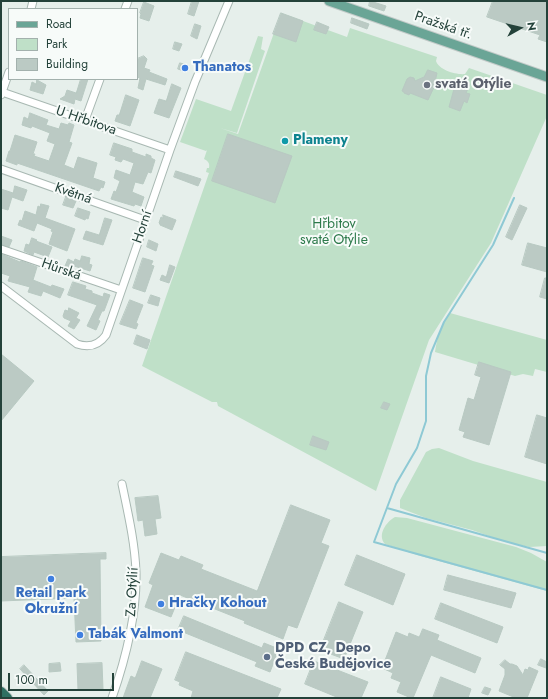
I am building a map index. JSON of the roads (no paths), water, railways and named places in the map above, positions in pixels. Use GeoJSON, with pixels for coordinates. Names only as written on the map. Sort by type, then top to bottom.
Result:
{"type":"FeatureCollection","features":[{"type":"Feature","properties":{"kind":"highway"},"geometry":{"type":"LineString","coordinates":[[1,692],[7,698]]}},
{"type":"Feature","properties":{"kind":"main road","name":"Pražská tř."},"geometry":{"type":"LineString","coordinates":[[329,1],[547,77]]}},
{"type":"Feature","properties":{"kind":"street","name":"Horní"},"geometry":{"type":"LineString","coordinates":[[1,286],[78,344],[84,346],[94,345],[102,340],[106,334],[120,290],[195,82],[229,1]]}},
{"type":"Feature","properties":{"kind":"street"},"geometry":{"type":"LineString","coordinates":[[2,94],[8,75]]}},
{"type":"Feature","properties":{"kind":"street"},"geometry":{"type":"LineString","coordinates":[[85,120],[100,80]]}},
{"type":"Feature","properties":{"kind":"street","name":"U Hřbitova"},"geometry":{"type":"LineString","coordinates":[[2,94],[85,120],[170,150]]}},
{"type":"Feature","properties":{"kind":"street","name":"Květná"},"geometry":{"type":"LineString","coordinates":[[1,169],[145,220]]}},
{"type":"Feature","properties":{"kind":"street","name":"Hůrská"},"geometry":{"type":"LineString","coordinates":[[1,249],[120,290]]}},
{"type":"Feature","properties":{"kind":"street","name":"Za Otýlií"},"geometry":{"type":"LineString","coordinates":[[112,698],[122,666],[132,624],[136,586],[136,571],[131,528],[122,484]]}},
{"type":"Feature","properties":{"kind":"waterway"},"geometry":{"type":"LineString","coordinates":[[514,198],[493,245],[444,322],[431,353],[426,376],[426,421],[417,448],[396,484],[374,542],[547,590]]}},
{"type":"Feature","properties":{"kind":"waterway"},"geometry":{"type":"LineString","coordinates":[[387,508],[547,553]]}},
{"type":"Feature","properties":{"kind":"place","name":"Thanatos"},"geometry":{"type":"Point","coordinates":[185,68]}},
{"type":"Feature","properties":{"kind":"place","name":"svatá Otýlie"},"geometry":{"type":"Point","coordinates":[427,85]}},
{"type":"Feature","properties":{"kind":"place","name":"Plameny"},"geometry":{"type":"Point","coordinates":[285,141]}},
{"type":"Feature","properties":{"kind":"place","name":"Retail park Okružní"},"geometry":{"type":"Point","coordinates":[51,579]}},
{"type":"Feature","properties":{"kind":"place","name":"Hračky Kohout"},"geometry":{"type":"Point","coordinates":[161,604]}},
{"type":"Feature","properties":{"kind":"place","name":"Tabák Valmont"},"geometry":{"type":"Point","coordinates":[80,635]}},
{"type":"Feature","properties":{"kind":"place","name":"DPD CZ, Depo České Budějovice"},"geometry":{"type":"Point","coordinates":[267,657]}},
{"type":"Feature","properties":{"kind":"park label","name":"Hřbitov svaté Otýlie"},"geometry":{"type":"Point","coordinates":[334,234]}}]}
